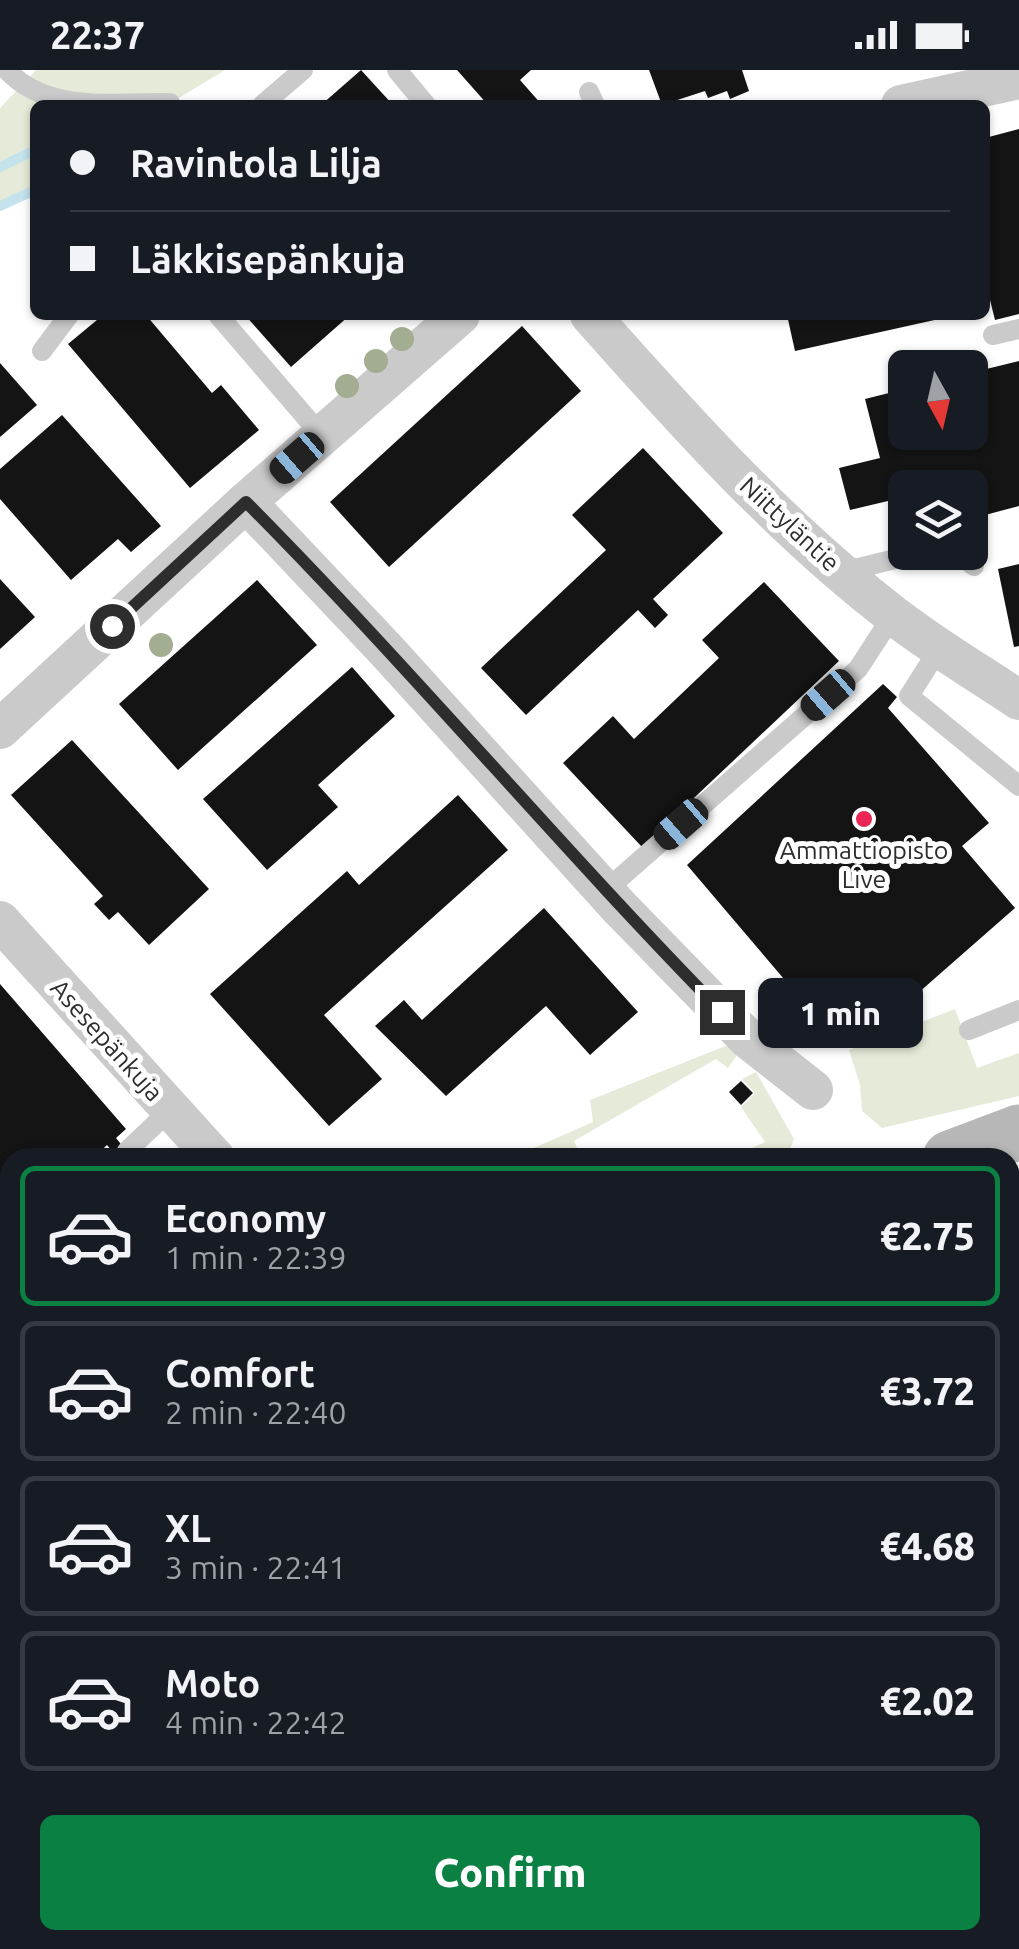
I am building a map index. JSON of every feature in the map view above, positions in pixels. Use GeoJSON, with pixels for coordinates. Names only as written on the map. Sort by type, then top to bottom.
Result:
{"type":"FeatureCollection","features":[{"type":"Feature","properties":{"kind":"main road"},"geometry":{"type":"LineString","coordinates":[[977,1148],[1019,1132]]}},
{"type":"Feature","properties":{"kind":"street"},"geometry":{"type":"LineString","coordinates":[[923,100],[1019,78]]}},
{"type":"Feature","properties":{"kind":"street"},"geometry":{"type":"LineString","coordinates":[[0,729],[246,502],[454,320]]}},
{"type":"Feature","properties":{"kind":"street","name":"Niittyläntie"},"geometry":{"type":"LineString","coordinates":[[594,320],[702,442],[842,572],[893,615],[1019,700]]}},
{"type":"Feature","properties":{"kind":"street"},"geometry":{"type":"LineString","coordinates":[[246,502],[387,650],[605,891],[748,1038],[813,1090]]}},
{"type":"Feature","properties":{"kind":"street","name":"Asesepänkuja"},"geometry":{"type":"LineString","coordinates":[[0,922],[205,1148]]}},
{"type":"Feature","properties":{"kind":"lane"},"geometry":{"type":"LineString","coordinates":[[6,70],[26,88],[65,100]]}},
{"type":"Feature","properties":{"kind":"lane"},"geometry":{"type":"LineString","coordinates":[[268,100],[303,70]]}},
{"type":"Feature","properties":{"kind":"lane"},"geometry":{"type":"LineString","coordinates":[[397,70],[422,100]]}},
{"type":"Feature","properties":{"kind":"lane"},"geometry":{"type":"LineString","coordinates":[[42,351],[65,320]]}},
{"type":"Feature","properties":{"kind":"lane"},"geometry":{"type":"LineString","coordinates":[[222,320],[322,436]]}},
{"type":"Feature","properties":{"kind":"lane"},"geometry":{"type":"LineString","coordinates":[[993,336],[1019,329]]}},
{"type":"Feature","properties":{"kind":"lane"},"geometry":{"type":"LineString","coordinates":[[842,572],[888,561]]}},
{"type":"Feature","properties":{"kind":"lane"},"geometry":{"type":"LineString","coordinates":[[605,891],[858,669],[893,615]]}},
{"type":"Feature","properties":{"kind":"lane"},"geometry":{"type":"LineString","coordinates":[[940,648],[910,696],[1019,786]]}},
{"type":"Feature","properties":{"kind":"lane"},"geometry":{"type":"LineString","coordinates":[[969,1030],[1019,1010]]}},
{"type":"Feature","properties":{"kind":"lane"},"geometry":{"type":"LineString","coordinates":[[129,1148],[170,1110]]}},
{"type":"Feature","properties":{"kind":"green space"},"geometry":{"type":"Polygon","coordinates":[[[36,70],[225,70],[175,100],[30,100],[30,187],[0,208],[0,108],[36,70]]]}},
{"type":"Feature","properties":{"kind":"green space"},"geometry":{"type":"Polygon","coordinates":[[[955,1009],[977,1068],[1019,1053],[1019,1096],[882,1128],[862,1111],[860,1085],[849,1050],[955,1009]]]}},
{"type":"Feature","properties":{"kind":"green space"},"geometry":{"type":"Polygon","coordinates":[[[728,1045],[739,1052],[728,1068],[716,1059],[574,1141],[577,1148],[534,1148],[593,1122],[590,1100],[728,1045]]]}},
{"type":"Feature","properties":{"kind":"green space"},"geometry":{"type":"Polygon","coordinates":[[[756,1072],[794,1139],[790,1148],[752,1148],[765,1142],[741,1107],[755,1093],[742,1079],[756,1072]]]}},
{"type":"Feature","properties":{"kind":"building"},"geometry":{"type":"Polygon","coordinates":[[[361,70],[388,100],[327,100],[361,70]]]}},
{"type":"Feature","properties":{"kind":"building"},"geometry":{"type":"Polygon","coordinates":[[[457,70],[531,70],[520,80],[538,100],[484,100],[457,70]]]}},
{"type":"Feature","properties":{"kind":"building"},"geometry":{"type":"Polygon","coordinates":[[[649,70],[742,70],[749,91],[730,99],[727,91],[708,98],[705,91],[677,100],[660,100],[649,70]]]}},
{"type":"Feature","properties":{"kind":"building"},"geometry":{"type":"Polygon","coordinates":[[[1019,129],[1019,314],[995,320],[990,300],[990,137],[1019,129]]]}},
{"type":"Feature","properties":{"kind":"building"},"geometry":{"type":"Polygon","coordinates":[[[97,320],[150,320],[212,393],[221,385],[259,430],[190,488],[68,344],[97,320]]]}},
{"type":"Feature","properties":{"kind":"building"},"geometry":{"type":"Polygon","coordinates":[[[249,320],[344,320],[291,367],[249,320]]]}},
{"type":"Feature","properties":{"kind":"building"},"geometry":{"type":"Polygon","coordinates":[[[788,320],[934,320],[795,351],[788,320]]]}},
{"type":"Feature","properties":{"kind":"building"},"geometry":{"type":"Polygon","coordinates":[[[522,326],[581,391],[389,567],[330,502],[522,326]]]}},
{"type":"Feature","properties":{"kind":"building"},"geometry":{"type":"Polygon","coordinates":[[[1019,361],[1019,506],[988,514],[988,470],[888,470],[888,501],[850,510],[839,468],[880,458],[865,399],[888,393],[888,450],[988,450],[988,369],[1019,361]]]}},
{"type":"Feature","properties":{"kind":"building"},"geometry":{"type":"Polygon","coordinates":[[[0,363],[37,405],[0,437],[0,363]]]}},
{"type":"Feature","properties":{"kind":"building"},"geometry":{"type":"Polygon","coordinates":[[[62,415],[161,526],[131,552],[118,539],[71,580],[0,499],[0,469],[62,415]]]}},
{"type":"Feature","properties":{"kind":"building"},"geometry":{"type":"Polygon","coordinates":[[[643,448],[723,533],[653,599],[668,615],[655,628],[638,610],[526,715],[481,668],[606,550],[572,515],[643,448]]]}},
{"type":"Feature","properties":{"kind":"building"},"geometry":{"type":"Polygon","coordinates":[[[1019,564],[1019,646],[1014,647],[998,569],[1019,564]]]}},
{"type":"Feature","properties":{"kind":"building"},"geometry":{"type":"Polygon","coordinates":[[[0,579],[35,617],[0,649],[0,579]]]}},
{"type":"Feature","properties":{"kind":"building"},"geometry":{"type":"Polygon","coordinates":[[[257,580],[317,645],[178,770],[119,704],[257,580]]]}},
{"type":"Feature","properties":{"kind":"building"},"geometry":{"type":"Polygon","coordinates":[[[764,582],[839,661],[642,847],[563,763],[613,716],[634,739],[719,658],[702,640],[764,582]]]}},
{"type":"Feature","properties":{"kind":"building"},"geometry":{"type":"Polygon","coordinates":[[[352,667],[395,716],[318,785],[338,807],[267,870],[203,799],[352,667]]]}},
{"type":"Feature","properties":{"kind":"building","name":"Ammattiopisto Live"},"geometry":{"type":"Polygon","coordinates":[[[883,684],[897,697],[888,708],[989,823],[962,846],[1015,908],[901,1008],[893,1001],[863,1020],[835,1019],[818,1013],[801,999],[687,865],[883,684]]]}},
{"type":"Feature","properties":{"kind":"building"},"geometry":{"type":"Polygon","coordinates":[[[72,740],[209,889],[149,945],[118,912],[109,920],[94,904],[103,896],[11,795],[72,740]]]}},
{"type":"Feature","properties":{"kind":"building"},"geometry":{"type":"Polygon","coordinates":[[[458,795],[508,850],[324,1015],[382,1079],[329,1126],[210,994],[347,871],[359,885],[458,795]]]}},
{"type":"Feature","properties":{"kind":"building"},"geometry":{"type":"Polygon","coordinates":[[[544,908],[638,1012],[590,1055],[546,1006],[446,1096],[375,1026],[404,1000],[422,1020],[544,908]]]}},
{"type":"Feature","properties":{"kind":"building"},"geometry":{"type":"Polygon","coordinates":[[[0,984],[126,1129],[116,1138],[124,1148],[0,1148],[0,984]]]}},
{"type":"Feature","properties":{"kind":"building"},"geometry":{"type":"Polygon","coordinates":[[[741,1081],[753,1093],[741,1105],[729,1092],[741,1081]]]}},
{"type":"Feature","properties":{"kind":"waterway"},"geometry":{"type":"LineString","coordinates":[[0,167],[30,152]]}},
{"type":"Feature","properties":{"kind":"waterway"},"geometry":{"type":"LineString","coordinates":[[0,206],[30,192]]}},
{"type":"Feature","properties":{"kind":"place","name":"Ammattiopisto Live"},"geometry":{"type":"Point","coordinates":[864,819]}},
{"type":"Feature","properties":{"kind":"route"},"geometry":{"type":"LineString","coordinates":[[112,626],[246,502],[722,1012]]}}]}
